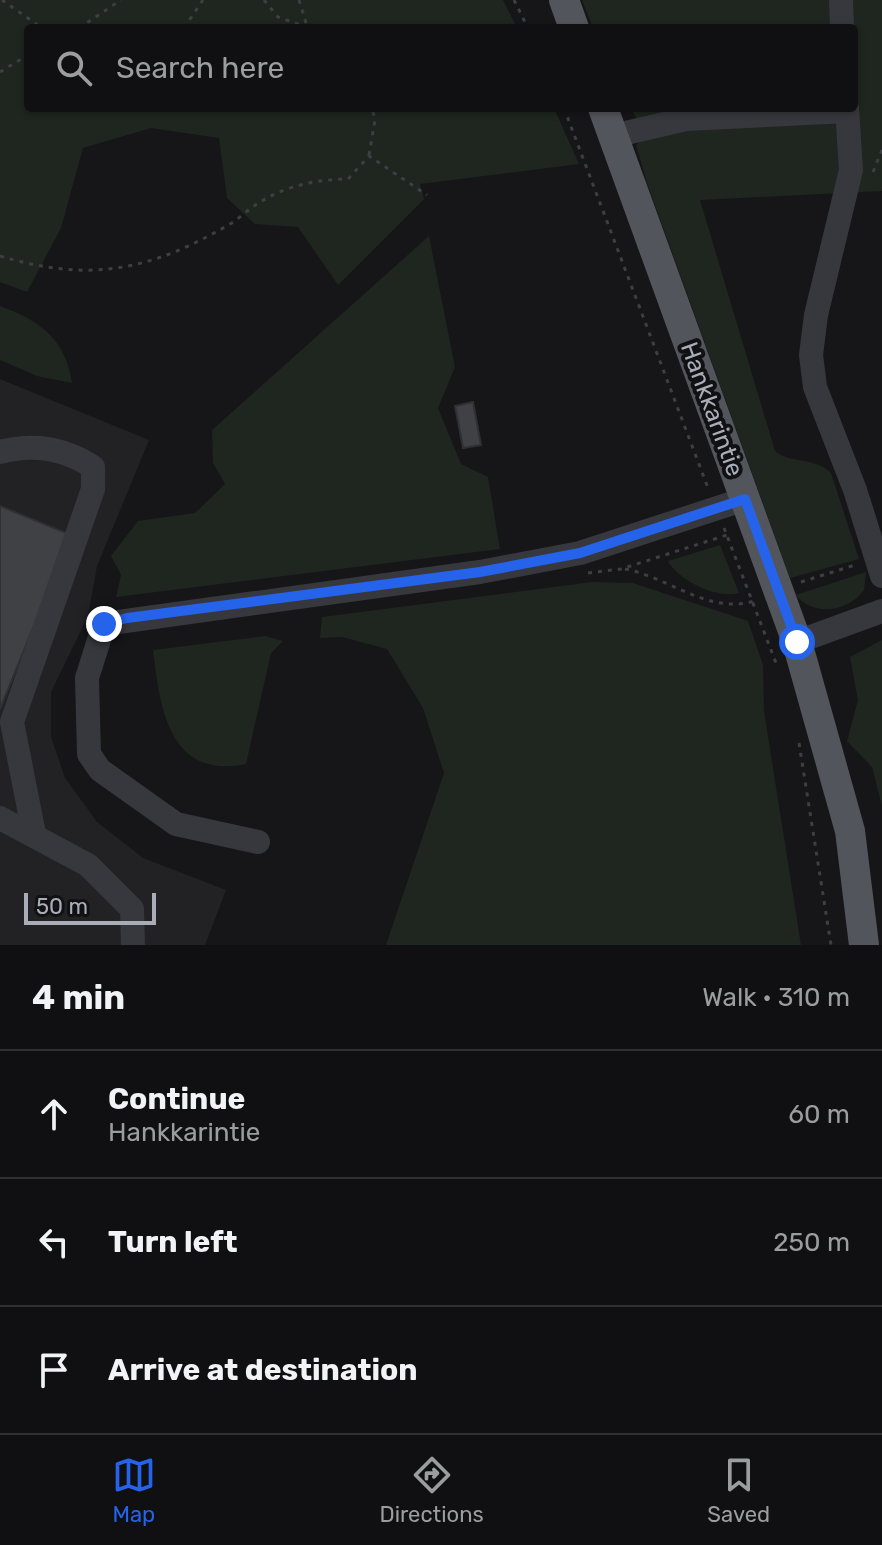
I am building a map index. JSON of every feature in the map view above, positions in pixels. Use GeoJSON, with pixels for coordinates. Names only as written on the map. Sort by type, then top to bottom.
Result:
{"type":"FeatureCollection","features":[{"type":"Feature","properties":{"kind":"main road"},"geometry":{"type":"LineString","coordinates":[[564,0],[573,24]]}},
{"type":"Feature","properties":{"kind":"main road","name":"Hankkarintie"},"geometry":{"type":"LineString","coordinates":[[604,112],[730,504],[766,595],[797,642],[850,831],[864,945]]}},
{"type":"Feature","properties":{"kind":"street"},"geometry":{"type":"LineString","coordinates":[[841,0],[842,24]]}},
{"type":"Feature","properties":{"kind":"street"},"geometry":{"type":"LineString","coordinates":[[613,136],[686,119],[811,112]]}},
{"type":"Feature","properties":{"kind":"street"},"geometry":{"type":"LineString","coordinates":[[847,112],[851,170],[816,315],[811,355],[815,387],[879,567]]}},
{"type":"Feature","properties":{"kind":"street"},"geometry":{"type":"LineString","coordinates":[[0,452],[25,445],[72,454],[93,467],[93,489],[12,722],[34,834]]}},
{"type":"Feature","properties":{"kind":"street"},"geometry":{"type":"LineString","coordinates":[[258,842],[176,824],[100,770],[89,754],[87,678],[104,624],[127,618],[480,572],[555,558],[580,553],[730,504]]}},
{"type":"Feature","properties":{"kind":"street"},"geometry":{"type":"LineString","coordinates":[[797,642],[882,611]]}},
{"type":"Feature","properties":{"kind":"street"},"geometry":{"type":"LineString","coordinates":[[0,818],[88,865],[132,909],[133,945]]}},
{"type":"Feature","properties":{"kind":"path"},"geometry":{"type":"LineString","coordinates":[[2,0],[36,24]]}},
{"type":"Feature","properties":{"kind":"path"},"geometry":{"type":"LineString","coordinates":[[85,24],[121,0]]}},
{"type":"Feature","properties":{"kind":"path"},"geometry":{"type":"LineString","coordinates":[[187,24],[203,0]]}},
{"type":"Feature","properties":{"kind":"path"},"geometry":{"type":"LineString","coordinates":[[264,0],[278,17],[299,24]]}},
{"type":"Feature","properties":{"kind":"path"},"geometry":{"type":"LineString","coordinates":[[299,0],[307,24]]}},
{"type":"Feature","properties":{"kind":"path"},"geometry":{"type":"LineString","coordinates":[[514,0],[526,24]]}},
{"type":"Feature","properties":{"kind":"path"},"geometry":{"type":"LineString","coordinates":[[0,72],[24,57]]}},
{"type":"Feature","properties":{"kind":"path"},"geometry":{"type":"LineString","coordinates":[[0,256],[31,265],[83,273],[159,260],[231,223],[257,203],[318,179],[348,179],[369,156],[375,120],[373,112]]}},
{"type":"Feature","properties":{"kind":"path"},"geometry":{"type":"LineString","coordinates":[[566,112],[766,595],[781,677]]}},
{"type":"Feature","properties":{"kind":"path"},"geometry":{"type":"LineString","coordinates":[[872,175],[882,150]]}},
{"type":"Feature","properties":{"kind":"path"},"geometry":{"type":"LineString","coordinates":[[369,156],[427,195]]}},
{"type":"Feature","properties":{"kind":"path"},"geometry":{"type":"LineString","coordinates":[[621,569],[650,574],[712,602],[733,606],[879,567]]}},
{"type":"Feature","properties":{"kind":"path"},"geometry":{"type":"LineString","coordinates":[[797,734],[831,945]]}},
{"type":"Feature","properties":{"kind":"shaded area"},"geometry":{"type":"Polygon","coordinates":[[[0,0],[503,0],[515,24],[24,24],[24,112],[556,112],[579,164],[420,184],[424,199],[338,285],[298,227],[255,224],[227,198],[219,138],[151,128],[83,148],[61,228],[27,292],[0,282],[0,0]]]}},
{"type":"Feature","properties":{"kind":"shaded area"},"geometry":{"type":"Polygon","coordinates":[[[582,0],[882,0],[882,191],[700,200],[775,451],[788,458],[818,465],[831,473],[859,559],[790,578],[647,183],[636,145],[646,137],[633,112],[858,112],[858,24],[591,24],[582,0]]]}},
{"type":"Feature","properties":{"kind":"shaded area"},"geometry":{"type":"Polygon","coordinates":[[[429,236],[455,367],[438,408],[461,464],[488,477],[500,549],[116,597],[121,575],[111,556],[138,521],[195,513],[225,484],[213,463],[212,430],[429,236]]]}},
{"type":"Feature","properties":{"kind":"shaded area"},"geometry":{"type":"Polygon","coordinates":[[[0,306],[27,318],[48,333],[64,354],[72,383],[37,376],[0,360],[0,306]]]}},
{"type":"Feature","properties":{"kind":"shaded area"},"geometry":{"type":"Polygon","coordinates":[[[0,379],[149,440],[97,566],[88,616],[51,692],[51,737],[65,778],[97,822],[143,858],[226,890],[205,945],[0,945],[0,379]]]}},
{"type":"Feature","properties":{"kind":"shaded area"},"geometry":{"type":"Polygon","coordinates":[[[720,545],[739,593],[720,593],[699,587],[668,561],[720,545]]]}},
{"type":"Feature","properties":{"kind":"shaded area"},"geometry":{"type":"Polygon","coordinates":[[[866,572],[864,590],[840,607],[812,607],[796,595],[866,572]]]}},
{"type":"Feature","properties":{"kind":"shaded area"},"geometry":{"type":"Polygon","coordinates":[[[592,582],[633,583],[748,621],[763,665],[764,711],[801,945],[386,945],[444,773],[423,708],[387,649],[342,637],[320,638],[322,617],[592,582]]]}},
{"type":"Feature","properties":{"kind":"shaded area"},"geometry":{"type":"Polygon","coordinates":[[[265,636],[283,641],[271,653],[246,764],[220,766],[200,761],[185,750],[173,735],[160,695],[153,650],[265,636]]]}},
{"type":"Feature","properties":{"kind":"shaded area"},"geometry":{"type":"Polygon","coordinates":[[[882,640],[882,806],[872,767],[847,741],[858,700],[850,657],[882,640]]]}},
{"type":"Feature","properties":{"kind":"building"},"geometry":{"type":"Polygon","coordinates":[[[473,402],[481,445],[463,448],[455,406],[473,402]]]}},
{"type":"Feature","properties":{"kind":"building"},"geometry":{"type":"Polygon","coordinates":[[[0,506],[71,535],[0,709],[0,506]]]}},
{"type":"Feature","properties":{"kind":"route"},"geometry":{"type":"LineString","coordinates":[[104,624],[127,618],[480,572],[580,553],[745,499],[797,642]]}}]}
